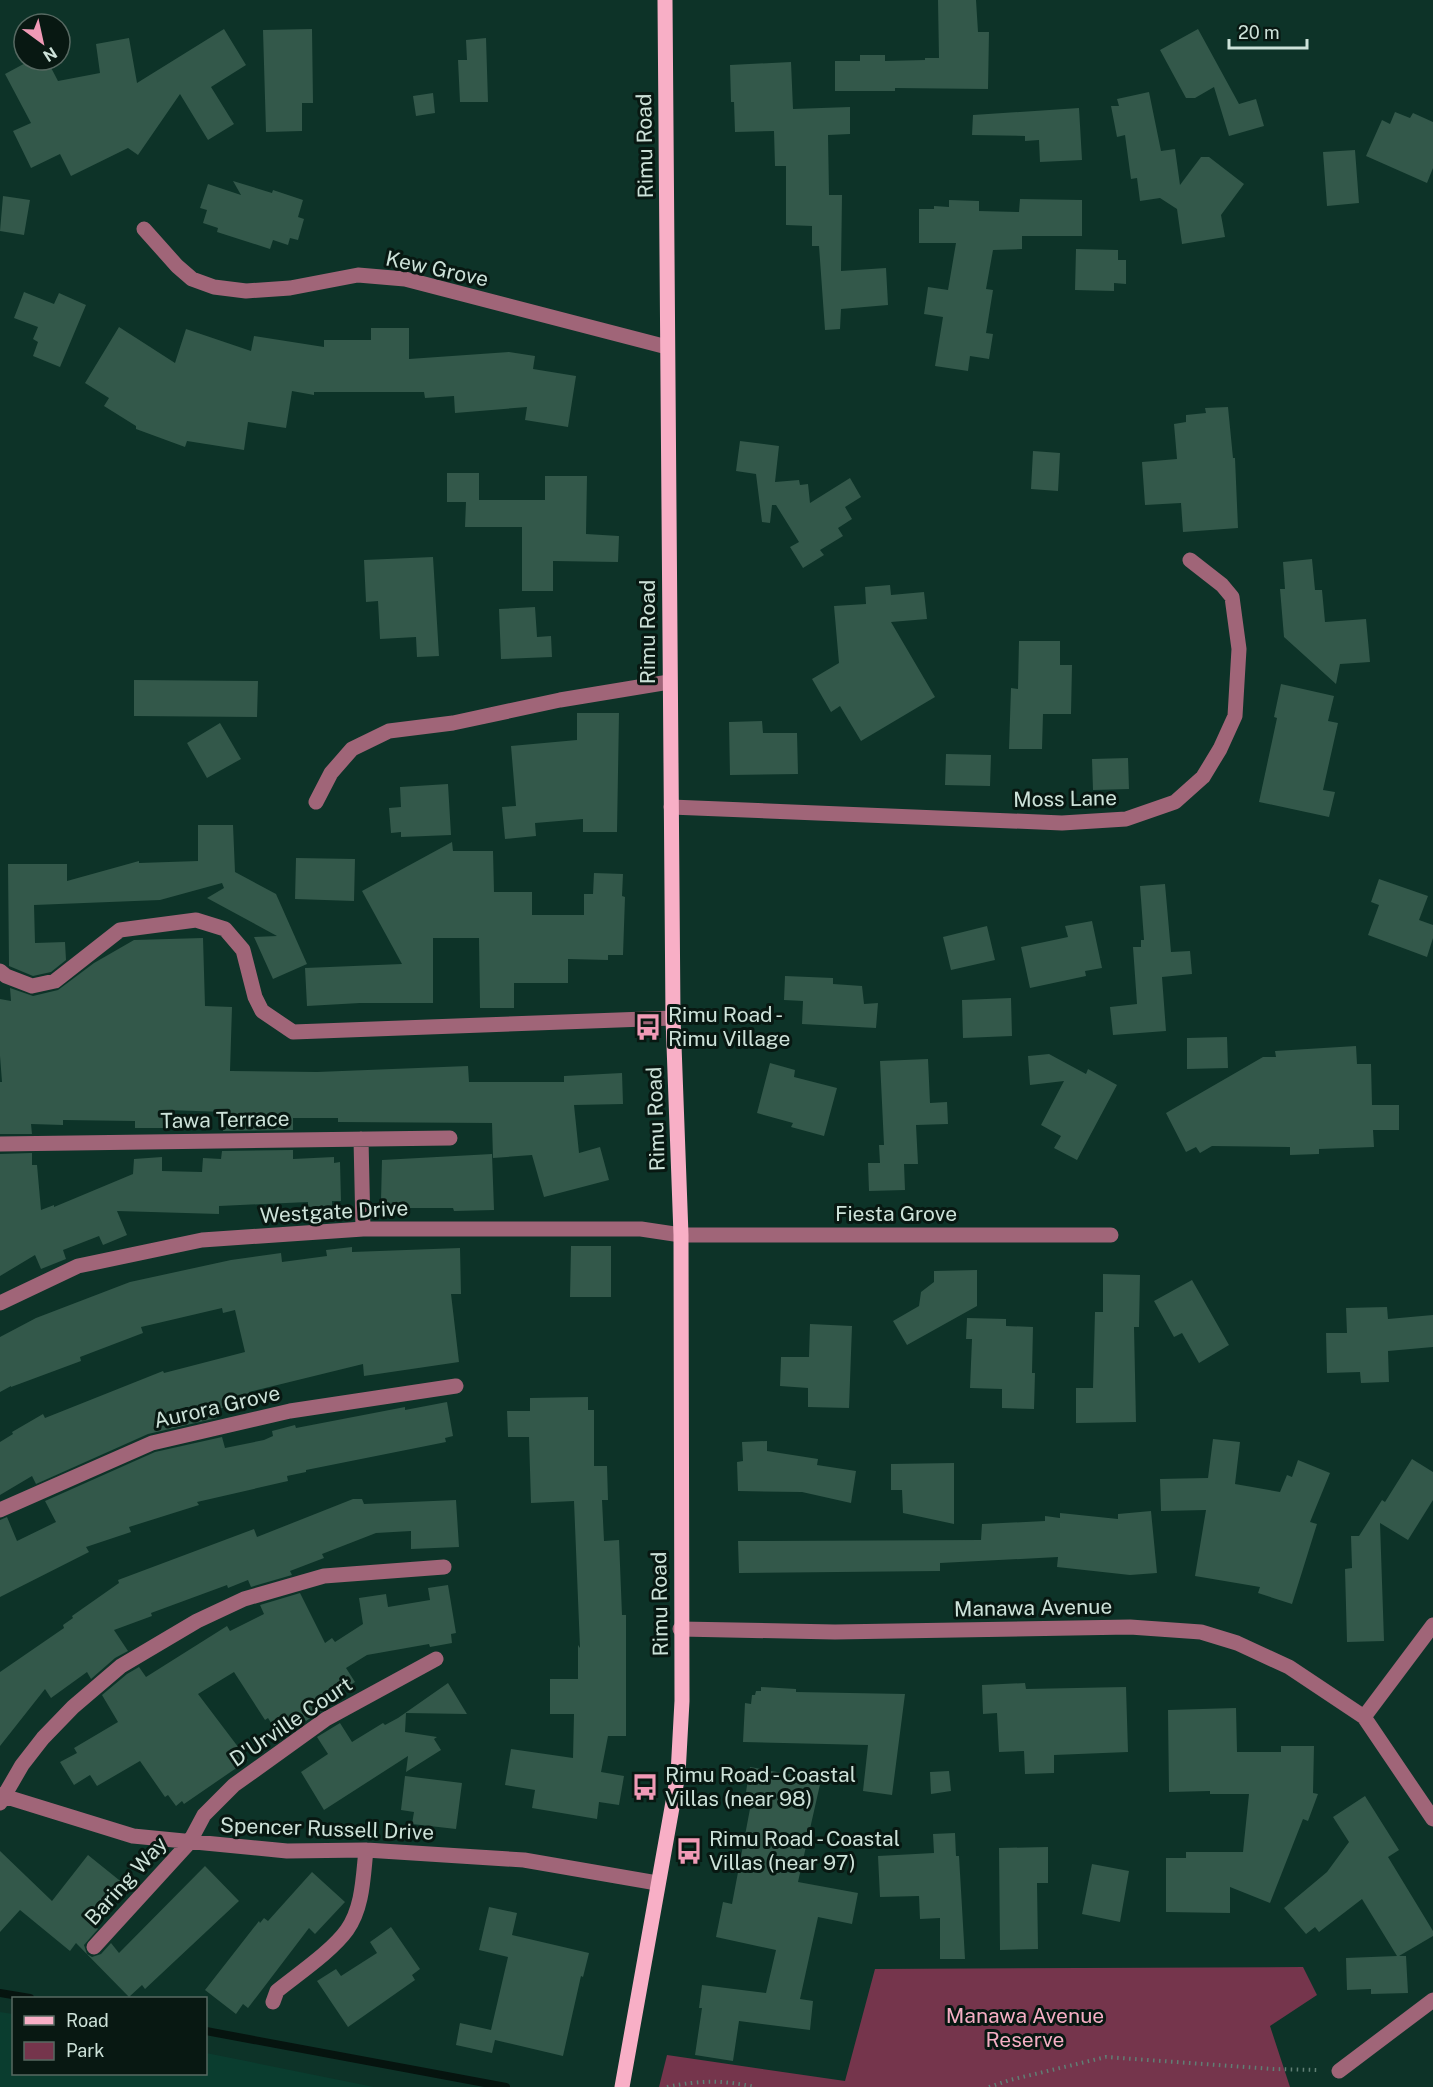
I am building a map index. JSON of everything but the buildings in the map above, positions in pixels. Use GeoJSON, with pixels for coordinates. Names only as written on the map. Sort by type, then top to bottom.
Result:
{"type":"FeatureCollection","features":[{"type":"Feature","properties":{"kind":"main road","name":"Rimu Road"},"geometry":{"type":"LineString","coordinates":[[622,2087],[678,1774],[682,1701],[680,1629],[681,1235],[673,1018],[665,0]]}},
{"type":"Feature","properties":{"kind":"street","name":"Kew Grove"},"geometry":{"type":"LineString","coordinates":[[144,230],[192,279],[214,286],[246,291],[290,288],[358,275],[405,279],[667,347]]}},
{"type":"Feature","properties":{"kind":"street","name":"Moss Lane"},"geometry":{"type":"LineString","coordinates":[[671,807],[1062,823],[1126,819],[1175,801],[1203,777],[1220,749],[1235,716],[1236,704],[1239,649],[1232,597],[1222,585],[1190,560]]}},
{"type":"Feature","properties":{"kind":"street"},"geometry":{"type":"LineString","coordinates":[[316,802],[331,772],[352,748],[389,731],[453,723],[595,693],[669,682]]}},
{"type":"Feature","properties":{"kind":"street"},"geometry":{"type":"LineString","coordinates":[[0,970],[6,976],[32,986],[55,981],[120,930],[196,920],[225,929],[243,950],[261,1011],[293,1032],[673,1018]]}},
{"type":"Feature","properties":{"kind":"street","name":"Tawa Terrace"},"geometry":{"type":"LineString","coordinates":[[0,1144],[450,1138]]}},
{"type":"Feature","properties":{"kind":"street"},"geometry":{"type":"LineString","coordinates":[[361,1139],[363,1229]]}},
{"type":"Feature","properties":{"kind":"street","name":"Westgate Drive"},"geometry":{"type":"LineString","coordinates":[[0,1303],[78,1266],[202,1240],[363,1229],[640,1229],[681,1235]]}},
{"type":"Feature","properties":{"kind":"street","name":"Fiesta Grove"},"geometry":{"type":"LineString","coordinates":[[681,1235],[1111,1235]]}},
{"type":"Feature","properties":{"kind":"street","name":"Aurora Grove"},"geometry":{"type":"LineString","coordinates":[[0,1510],[152,1443],[290,1411],[456,1386]]}},
{"type":"Feature","properties":{"kind":"street"},"geometry":{"type":"LineString","coordinates":[[1,1799],[22,1765],[43,1738],[73,1707],[121,1666],[197,1621],[244,1599],[324,1576],[444,1567]]}},
{"type":"Feature","properties":{"kind":"street"},"geometry":{"type":"LineString","coordinates":[[1364,1717],[1433,1625]]}},
{"type":"Feature","properties":{"kind":"street","name":"Manawa Avenue"},"geometry":{"type":"LineString","coordinates":[[680,1629],[835,1632],[1130,1627],[1201,1632],[1237,1643],[1289,1667],[1364,1717],[1433,1819]]}},
{"type":"Feature","properties":{"kind":"street","name":"D'Urville Court"},"geometry":{"type":"LineString","coordinates":[[189,1843],[204,1815],[234,1785],[326,1719],[436,1659]]}},
{"type":"Feature","properties":{"kind":"street","name":"Spencer Russell Drive"},"geometry":{"type":"LineString","coordinates":[[1,1799],[133,1836],[287,1851],[366,1850],[524,1860],[657,1883]]}},
{"type":"Feature","properties":{"kind":"street","name":"Baring Way"},"geometry":{"type":"LineString","coordinates":[[94,1947],[189,1843]]}},
{"type":"Feature","properties":{"kind":"street"},"geometry":{"type":"LineString","coordinates":[[273,2002],[277,1991],[346,1931],[362,1893],[366,1850]]}},
{"type":"Feature","properties":{"kind":"street"},"geometry":{"type":"LineString","coordinates":[[1339,2070],[1433,2000]]}},
{"type":"Feature","properties":{"kind":"path"},"geometry":{"type":"LineString","coordinates":[[989,2087],[1107,2058],[1273,2069],[1339,2070]]}},
{"type":"Feature","properties":{"kind":"path"},"geometry":{"type":"LineString","coordinates":[[668,2087],[698,2081],[726,2081],[756,2087]]}},
{"type":"Feature","properties":{"kind":"shaded area"},"geometry":{"type":"Polygon","coordinates":[[[0,2012],[12,2014],[12,2075],[207,2075],[207,2053],[374,2087],[0,2087],[0,2012]]]}},
{"type":"Feature","properties":{"kind":"green space","name":"Manawa Avenue Reserve"},"geometry":{"type":"Polygon","coordinates":[[[1303,1967],[1317,1995],[1270,2026],[1290,2087],[659,2087],[667,2055],[845,2081],[875,1969],[1303,1967]]]}},
{"type":"Feature","properties":{"kind":"waterway"},"geometry":{"type":"LineString","coordinates":[[0,1993],[24,1997]]}},
{"type":"Feature","properties":{"kind":"waterway"},"geometry":{"type":"LineString","coordinates":[[207,2031],[506,2087]]}},
{"type":"Feature","properties":{"kind":"place","name":"Rimu Road - Rimu Village"},"geometry":{"type":"Point","coordinates":[648,1027]}},
{"type":"Feature","properties":{"kind":"place","name":"Rimu Road - Coastal Villas (near 98)"},"geometry":{"type":"Point","coordinates":[645,1787]}},
{"type":"Feature","properties":{"kind":"place","name":"Rimu Road - Coastal Villas (near 97)"},"geometry":{"type":"Point","coordinates":[689,1851]}}]}
